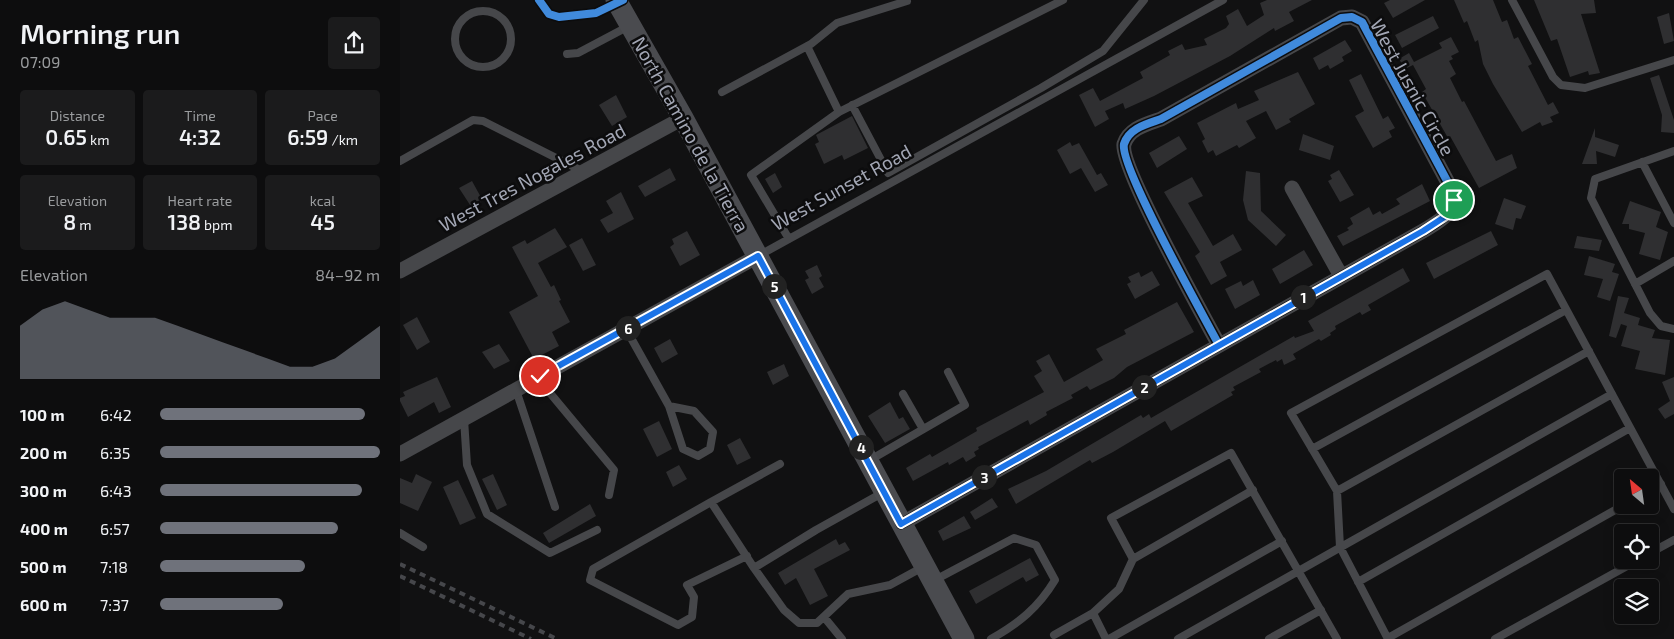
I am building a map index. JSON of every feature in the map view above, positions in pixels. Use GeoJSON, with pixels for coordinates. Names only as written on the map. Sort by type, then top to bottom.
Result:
{"type":"FeatureCollection","features":[{"type":"Feature","properties":{"kind":"street","name":"North Camino de la Tierra"},"geometry":{"type":"LineString","coordinates":[[616,0],[684,118],[964,639]]}},
{"type":"Feature","properties":{"kind":"street","name":"West Jusnic Circle"},"geometry":{"type":"LineString","coordinates":[[901,524],[1423,231],[1457,208],[1453,192],[1362,22],[1353,12],[1161,119],[1138,128],[1122,139],[1128,162],[1152,218],[1219,345]]}},
{"type":"Feature","properties":{"kind":"street","name":"West Tres Nogales Road"},"geometry":{"type":"LineString","coordinates":[[400,271],[684,118]]}},
{"type":"Feature","properties":{"kind":"street"},"geometry":{"type":"LineString","coordinates":[[1292,188],[1341,276]]}},
{"type":"Feature","properties":{"kind":"street","name":"West Sunset Road"},"geometry":{"type":"LineString","coordinates":[[400,454],[758,256]]}},
{"type":"Feature","properties":{"kind":"lane"},"geometry":{"type":"LineString","coordinates":[[789,239],[751,175],[839,112],[1063,0]]}},
{"type":"Feature","properties":{"kind":"lane"},"geometry":{"type":"LineString","coordinates":[[852,105],[888,173],[1041,88],[1103,50],[1144,0]]}},
{"type":"Feature","properties":{"kind":"lane","name":"West Sunset Road"},"geometry":{"type":"LineString","coordinates":[[758,256],[1223,0]]}},
{"type":"Feature","properties":{"kind":"lane"},"geometry":{"type":"LineString","coordinates":[[1513,0],[1553,78],[1561,85],[1585,88],[1674,60]]}},
{"type":"Feature","properties":{"kind":"lane"},"geometry":{"type":"LineString","coordinates":[[722,92],[807,46],[836,23],[907,1]]}},
{"type":"Feature","properties":{"kind":"lane"},"geometry":{"type":"LineString","coordinates":[[476,13],[495,14],[503,19],[508,27],[511,45],[502,60],[486,67],[477,66],[469,63],[458,50],[457,32],[468,17],[476,13]]}},
{"type":"Feature","properties":{"kind":"lane"},"geometry":{"type":"LineString","coordinates":[[567,54],[578,53],[631,25]]}},
{"type":"Feature","properties":{"kind":"lane"},"geometry":{"type":"LineString","coordinates":[[807,46],[839,112]]}},
{"type":"Feature","properties":{"kind":"lane"},"geometry":{"type":"LineString","coordinates":[[400,161],[473,120],[483,121],[584,172]]}},
{"type":"Feature","properties":{"kind":"lane"},"geometry":{"type":"LineString","coordinates":[[1674,151],[1595,179],[1591,198],[1635,284],[1656,319],[1661,326],[1674,329]]}},
{"type":"Feature","properties":{"kind":"lane"},"geometry":{"type":"LineString","coordinates":[[1642,162],[1674,223]]}},
{"type":"Feature","properties":{"kind":"lane"},"geometry":{"type":"LineString","coordinates":[[1635,284],[1674,261]]}},
{"type":"Feature","properties":{"kind":"lane"},"geometry":{"type":"LineString","coordinates":[[1614,511],[1388,638],[1340,547],[1337,491],[1291,413],[1547,274],[1674,509]]}},
{"type":"Feature","properties":{"kind":"lane"},"geometry":{"type":"LineString","coordinates":[[1312,449],[1566,310]]}},
{"type":"Feature","properties":{"kind":"lane"},"geometry":{"type":"LineString","coordinates":[[626,329],[670,406],[683,449],[698,456],[710,449],[713,432],[694,411],[670,406]]}},
{"type":"Feature","properties":{"kind":"lane"},"geometry":{"type":"LineString","coordinates":[[1337,491],[1589,351]]}},
{"type":"Feature","properties":{"kind":"lane"},"geometry":{"type":"LineString","coordinates":[[868,461],[965,405],[948,372]]}},
{"type":"Feature","properties":{"kind":"lane"},"geometry":{"type":"LineString","coordinates":[[540,376],[545,387],[614,470],[610,495]]}},
{"type":"Feature","properties":{"kind":"lane"},"geometry":{"type":"LineString","coordinates":[[516,390],[554,507]]}},
{"type":"Feature","properties":{"kind":"lane"},"geometry":{"type":"LineString","coordinates":[[903,394],[923,428]]}},
{"type":"Feature","properties":{"kind":"lane"},"geometry":{"type":"LineString","coordinates":[[1178,639],[1612,394]]}},
{"type":"Feature","properties":{"kind":"lane"},"geometry":{"type":"LineString","coordinates":[[464,418],[467,465],[487,514],[550,553],[596,530]]}},
{"type":"Feature","properties":{"kind":"lane"},"geometry":{"type":"LineString","coordinates":[[1358,582],[1630,428]]}},
{"type":"Feature","properties":{"kind":"lane"},"geometry":{"type":"LineString","coordinates":[[1133,559],[1111,518],[1231,453],[1337,639]]}},
{"type":"Feature","properties":{"kind":"lane"},"geometry":{"type":"LineString","coordinates":[[747,556],[687,585],[694,597],[692,617],[678,625],[590,580],[593,569],[780,464]]}},
{"type":"Feature","properties":{"kind":"lane"},"geometry":{"type":"LineString","coordinates":[[1054,635],[1093,613],[1119,589],[1133,559],[1252,490]]}},
{"type":"Feature","properties":{"kind":"lane"},"geometry":{"type":"LineString","coordinates":[[754,568],[816,530],[884,492]]}},
{"type":"Feature","properties":{"kind":"lane"},"geometry":{"type":"LineString","coordinates":[[711,502],[784,610],[799,623],[817,623],[848,594],[929,573],[1014,538],[1036,545],[1055,580],[1044,598],[1025,619],[991,639]]}},
{"type":"Feature","properties":{"kind":"lane"},"geometry":{"type":"LineString","coordinates":[[400,533],[423,547]]}},
{"type":"Feature","properties":{"kind":"lane"},"geometry":{"type":"LineString","coordinates":[[1659,548],[1674,540]]}},
{"type":"Feature","properties":{"kind":"lane"},"geometry":{"type":"LineString","coordinates":[[1093,613],[1108,639],[1282,541]]}},
{"type":"Feature","properties":{"kind":"lane"},"geometry":{"type":"LineString","coordinates":[[1496,639],[1622,569]]}},
{"type":"Feature","properties":{"kind":"lane"},"geometry":{"type":"LineString","coordinates":[[1269,639],[1321,610]]}},
{"type":"Feature","properties":{"kind":"lane"},"geometry":{"type":"LineString","coordinates":[[824,617],[842,639]]}},
{"type":"Feature","properties":{"kind":"building"},"geometry":{"type":"Polygon","coordinates":[[[1267,0],[1312,0],[1289,12],[1294,21],[1275,31],[1274,28],[1230,56],[1154,96],[1125,109],[1123,103],[1105,111],[1109,119],[1095,127],[1079,95],[1093,88],[1100,101],[1143,78],[1140,72],[1170,55],[1168,51],[1182,44],[1185,50],[1207,45],[1204,39],[1226,28],[1229,24],[1226,16],[1238,9],[1247,26],[1264,15],[1260,3],[1267,0]]]}},
{"type":"Feature","properties":{"kind":"building"},"geometry":{"type":"Polygon","coordinates":[[[1390,0],[1425,0],[1393,18],[1384,3],[1390,0]]]}},
{"type":"Feature","properties":{"kind":"building"},"geometry":{"type":"Polygon","coordinates":[[[1454,0],[1493,0],[1502,22],[1507,20],[1514,39],[1518,37],[1532,64],[1528,66],[1548,105],[1553,102],[1559,113],[1550,117],[1553,122],[1542,126],[1540,122],[1522,132],[1493,84],[1483,64],[1478,40],[1475,42],[1467,21],[1464,23],[1454,0]]]}},
{"type":"Feature","properties":{"kind":"building"},"geometry":{"type":"Polygon","coordinates":[[[1534,0],[1594,0],[1596,13],[1581,14],[1600,73],[1589,75],[1588,71],[1570,77],[1557,39],[1551,41],[1534,0]]]}},
{"type":"Feature","properties":{"kind":"building"},"geometry":{"type":"Polygon","coordinates":[[[1669,13],[1674,41],[1664,44],[1657,17],[1669,13]]]}},
{"type":"Feature","properties":{"kind":"building"},"geometry":{"type":"Polygon","coordinates":[[[1433,16],[1439,28],[1402,48],[1395,35],[1433,16]]]}},
{"type":"Feature","properties":{"kind":"building"},"geometry":{"type":"Polygon","coordinates":[[[1451,37],[1459,52],[1451,56],[1453,59],[1449,61],[1456,74],[1450,78],[1462,102],[1464,101],[1496,161],[1512,154],[1517,168],[1479,188],[1450,136],[1448,138],[1422,92],[1426,89],[1413,65],[1405,69],[1399,59],[1409,53],[1414,62],[1442,48],[1439,43],[1451,37]]]}},
{"type":"Feature","properties":{"kind":"building"},"geometry":{"type":"Polygon","coordinates":[[[1345,40],[1352,51],[1342,57],[1344,61],[1330,69],[1328,65],[1319,70],[1313,58],[1345,40]]]}},
{"type":"Feature","properties":{"kind":"building"},"geometry":{"type":"Polygon","coordinates":[[[1298,72],[1315,104],[1289,119],[1291,122],[1276,130],[1266,111],[1246,121],[1256,138],[1239,148],[1237,145],[1216,156],[1213,150],[1208,153],[1202,141],[1205,139],[1197,123],[1236,103],[1238,109],[1259,100],[1254,91],[1298,72]]]}},
{"type":"Feature","properties":{"kind":"building"},"geometry":{"type":"Polygon","coordinates":[[[1361,74],[1383,119],[1388,116],[1395,128],[1389,131],[1392,137],[1373,148],[1355,116],[1364,111],[1349,80],[1361,74]]]}},
{"type":"Feature","properties":{"kind":"building"},"geometry":{"type":"Polygon","coordinates":[[[1659,75],[1674,120],[1674,133],[1661,132],[1662,115],[1650,78],[1659,75]]]}},
{"type":"Feature","properties":{"kind":"building"},"geometry":{"type":"Polygon","coordinates":[[[616,95],[627,117],[612,126],[599,105],[616,95]]]}},
{"type":"Feature","properties":{"kind":"building"},"geometry":{"type":"Polygon","coordinates":[[[852,116],[868,148],[844,160],[842,155],[824,164],[815,144],[819,142],[816,135],[852,116]]]}},
{"type":"Feature","properties":{"kind":"building"},"geometry":{"type":"Polygon","coordinates":[[[1595,128],[1595,137],[1619,145],[1615,157],[1596,151],[1597,164],[1582,164],[1595,128]]]}},
{"type":"Feature","properties":{"kind":"building"},"geometry":{"type":"Polygon","coordinates":[[[1303,134],[1334,146],[1330,160],[1299,150],[1303,134]]]}},
{"type":"Feature","properties":{"kind":"building"},"geometry":{"type":"Polygon","coordinates":[[[1179,136],[1187,149],[1157,168],[1149,153],[1179,136]]]}},
{"type":"Feature","properties":{"kind":"building"},"geometry":{"type":"Polygon","coordinates":[[[1070,142],[1072,146],[1079,143],[1097,175],[1101,173],[1108,185],[1095,192],[1081,168],[1070,174],[1057,150],[1070,142]]]}},
{"type":"Feature","properties":{"kind":"building"},"geometry":{"type":"Polygon","coordinates":[[[670,168],[676,180],[645,197],[638,186],[670,168]]]}},
{"type":"Feature","properties":{"kind":"building"},"geometry":{"type":"Polygon","coordinates":[[[1339,170],[1354,195],[1340,202],[1328,181],[1332,179],[1330,175],[1339,170]]]}},
{"type":"Feature","properties":{"kind":"building"},"geometry":{"type":"Polygon","coordinates":[[[1246,171],[1260,173],[1261,211],[1286,235],[1276,246],[1248,220],[1243,200],[1246,171]]]}},
{"type":"Feature","properties":{"kind":"building"},"geometry":{"type":"Polygon","coordinates":[[[775,173],[782,187],[773,193],[765,179],[775,173]]]}},
{"type":"Feature","properties":{"kind":"building"},"geometry":{"type":"Polygon","coordinates":[[[1192,177],[1203,196],[1188,203],[1213,246],[1233,234],[1242,250],[1220,262],[1227,276],[1211,285],[1195,256],[1200,252],[1164,192],[1192,177]]]}},
{"type":"Feature","properties":{"kind":"building"},"geometry":{"type":"Polygon","coordinates":[[[472,181],[483,201],[472,208],[459,188],[472,181]]]}},
{"type":"Feature","properties":{"kind":"building"},"geometry":{"type":"Polygon","coordinates":[[[1422,184],[1430,201],[1343,246],[1337,236],[1349,230],[1347,228],[1353,224],[1350,218],[1369,207],[1373,215],[1380,211],[1382,214],[1400,204],[1396,199],[1422,184]]]}},
{"type":"Feature","properties":{"kind":"building"},"geometry":{"type":"Polygon","coordinates":[[[621,192],[634,219],[608,233],[600,220],[613,213],[606,201],[621,192]]]}},
{"type":"Feature","properties":{"kind":"building"},"geometry":{"type":"Polygon","coordinates":[[[1504,198],[1526,206],[1521,219],[1516,218],[1513,230],[1495,224],[1504,198]]]}},
{"type":"Feature","properties":{"kind":"building"},"geometry":{"type":"Polygon","coordinates":[[[1630,201],[1661,212],[1656,227],[1668,232],[1660,260],[1639,254],[1645,233],[1629,229],[1629,224],[1622,224],[1630,201]]]}},
{"type":"Feature","properties":{"kind":"building"},"geometry":{"type":"Polygon","coordinates":[[[555,228],[567,247],[538,263],[551,287],[554,285],[561,300],[559,301],[570,322],[552,332],[559,346],[534,359],[509,312],[538,296],[512,247],[525,240],[527,244],[555,228]]]}},
{"type":"Feature","properties":{"kind":"building"},"geometry":{"type":"Polygon","coordinates":[[[687,231],[700,255],[680,266],[670,247],[674,244],[672,239],[687,231]]]}},
{"type":"Feature","properties":{"kind":"building"},"geometry":{"type":"Polygon","coordinates":[[[1491,231],[1498,245],[1434,279],[1426,263],[1491,231]]]}},
{"type":"Feature","properties":{"kind":"building"},"geometry":{"type":"Polygon","coordinates":[[[1577,236],[1602,240],[1599,251],[1574,248],[1577,236]]]}},
{"type":"Feature","properties":{"kind":"building"},"geometry":{"type":"Polygon","coordinates":[[[582,238],[596,265],[583,271],[569,245],[582,238]]]}},
{"type":"Feature","properties":{"kind":"building"},"geometry":{"type":"Polygon","coordinates":[[[1304,250],[1313,265],[1280,284],[1272,269],[1304,250]]]}},
{"type":"Feature","properties":{"kind":"building"},"geometry":{"type":"Polygon","coordinates":[[[1589,256],[1615,264],[1612,272],[1619,274],[1610,301],[1597,297],[1603,279],[1584,275],[1589,256]]]}},
{"type":"Feature","properties":{"kind":"building"},"geometry":{"type":"Polygon","coordinates":[[[817,265],[822,276],[819,278],[824,287],[812,294],[805,280],[809,278],[805,271],[817,265]]]}},
{"type":"Feature","properties":{"kind":"building"},"geometry":{"type":"Polygon","coordinates":[[[1403,268],[1410,281],[1368,305],[1371,310],[1362,315],[1360,312],[1335,326],[1336,329],[1330,333],[1331,335],[1321,341],[1319,339],[1293,354],[1296,359],[1284,365],[1282,359],[1277,362],[1276,360],[1259,369],[1261,372],[1233,387],[1235,390],[1231,392],[1233,395],[1171,431],[1165,421],[1092,463],[1090,460],[1016,504],[1008,489],[1046,471],[1141,415],[1143,418],[1149,414],[1151,418],[1294,336],[1295,338],[1314,331],[1308,321],[1403,268]]]}},
{"type":"Feature","properties":{"kind":"building"},"geometry":{"type":"Polygon","coordinates":[[[1152,271],[1160,285],[1135,299],[1127,284],[1131,282],[1128,277],[1139,272],[1141,277],[1152,271]]]}},
{"type":"Feature","properties":{"kind":"building"},"geometry":{"type":"Polygon","coordinates":[[[1253,280],[1260,295],[1235,309],[1225,289],[1241,281],[1243,286],[1253,280]]]}},
{"type":"Feature","properties":{"kind":"building"},"geometry":{"type":"Polygon","coordinates":[[[1618,296],[1629,298],[1624,313],[1640,318],[1638,325],[1655,330],[1652,338],[1670,340],[1665,375],[1635,369],[1640,351],[1621,346],[1627,326],[1621,324],[1616,338],[1609,336],[1618,296]]]}},
{"type":"Feature","properties":{"kind":"building"},"geometry":{"type":"Polygon","coordinates":[[[1177,302],[1194,332],[1127,367],[1114,378],[1090,390],[1087,386],[1071,395],[1073,398],[1046,412],[1047,415],[1030,425],[1028,420],[978,447],[979,449],[974,452],[976,456],[966,462],[963,457],[949,465],[948,462],[913,481],[906,468],[930,454],[932,457],[977,431],[976,428],[1044,392],[1034,376],[1042,371],[1036,361],[1049,354],[1064,382],[1103,360],[1096,349],[1126,334],[1124,330],[1177,302]]]}},
{"type":"Feature","properties":{"kind":"building"},"geometry":{"type":"Polygon","coordinates":[[[417,317],[430,342],[417,350],[403,325],[417,317]]]}},
{"type":"Feature","properties":{"kind":"building"},"geometry":{"type":"Polygon","coordinates":[[[670,339],[678,354],[662,363],[654,348],[670,339]]]}},
{"type":"Feature","properties":{"kind":"building"},"geometry":{"type":"Polygon","coordinates":[[[499,344],[510,361],[494,369],[482,352],[499,344]]]}},
{"type":"Feature","properties":{"kind":"building"},"geometry":{"type":"Polygon","coordinates":[[[784,364],[789,376],[773,385],[767,372],[784,364]]]}},
{"type":"Feature","properties":{"kind":"building"},"geometry":{"type":"Polygon","coordinates":[[[437,377],[451,407],[439,413],[434,402],[408,417],[400,401],[400,398],[405,396],[403,392],[437,377]]]}},
{"type":"Feature","properties":{"kind":"building"},"geometry":{"type":"Polygon","coordinates":[[[1674,377],[1674,414],[1665,419],[1658,409],[1670,401],[1662,382],[1674,377]]]}},
{"type":"Feature","properties":{"kind":"building"},"geometry":{"type":"Polygon","coordinates":[[[890,402],[899,419],[903,417],[910,429],[885,443],[868,416],[890,402]]]}},
{"type":"Feature","properties":{"kind":"building"},"geometry":{"type":"Polygon","coordinates":[[[659,421],[672,449],[657,457],[643,429],[659,421]]]}},
{"type":"Feature","properties":{"kind":"building"},"geometry":{"type":"Polygon","coordinates":[[[740,438],[751,458],[737,465],[727,445],[740,438]]]}},
{"type":"Feature","properties":{"kind":"building"},"geometry":{"type":"Polygon","coordinates":[[[679,465],[687,479],[673,487],[666,472],[679,465]]]}},
{"type":"Feature","properties":{"kind":"building"},"geometry":{"type":"Polygon","coordinates":[[[416,474],[432,482],[418,511],[400,503],[400,478],[412,483],[416,474]]]}},
{"type":"Feature","properties":{"kind":"building"},"geometry":{"type":"Polygon","coordinates":[[[493,474],[507,505],[497,510],[482,479],[493,474]]]}},
{"type":"Feature","properties":{"kind":"building"},"geometry":{"type":"Polygon","coordinates":[[[458,480],[476,518],[460,525],[443,487],[458,480]]]}},
{"type":"Feature","properties":{"kind":"building"},"geometry":{"type":"Polygon","coordinates":[[[992,498],[998,507],[975,520],[970,512],[992,498]]]}},
{"type":"Feature","properties":{"kind":"building"},"geometry":{"type":"Polygon","coordinates":[[[590,504],[596,516],[549,543],[543,533],[590,504]]]}},
{"type":"Feature","properties":{"kind":"building"},"geometry":{"type":"Polygon","coordinates":[[[964,516],[971,528],[943,541],[938,531],[964,516]]]}},
{"type":"Feature","properties":{"kind":"building"},"geometry":{"type":"Polygon","coordinates":[[[836,539],[839,545],[845,542],[850,550],[814,569],[828,596],[810,605],[796,578],[785,585],[778,573],[836,539]]]}},
{"type":"Feature","properties":{"kind":"building"},"geometry":{"type":"Polygon","coordinates":[[[1030,558],[1039,575],[1026,582],[1023,577],[976,604],[969,591],[1030,558]]]}},
{"type":"Feature","properties":{"kind":"railway"},"geometry":{"type":"LineString","coordinates":[[400,564],[557,639]]}},
{"type":"Feature","properties":{"kind":"railway"},"geometry":{"type":"LineString","coordinates":[[400,576],[531,639]]}},
{"type":"Feature","properties":{"kind":"cycle path"},"geometry":{"type":"LineString","coordinates":[[539,0],[549,14],[559,17],[596,13],[623,0]]}},
{"type":"Feature","properties":{"kind":"cycle path"},"geometry":{"type":"LineString","coordinates":[[901,524],[1423,231],[1445,216],[1452,206],[1453,192],[1362,22],[1352,17],[1341,18],[1161,119],[1139,127],[1126,139],[1124,144],[1126,158],[1148,209],[1219,345]]}},
{"type":"Feature","properties":{"kind":"route"},"geometry":{"type":"LineString","coordinates":[[540,376],[758,256],[901,524],[1423,231],[1446,216],[1454,204],[1454,200]]}}]}
